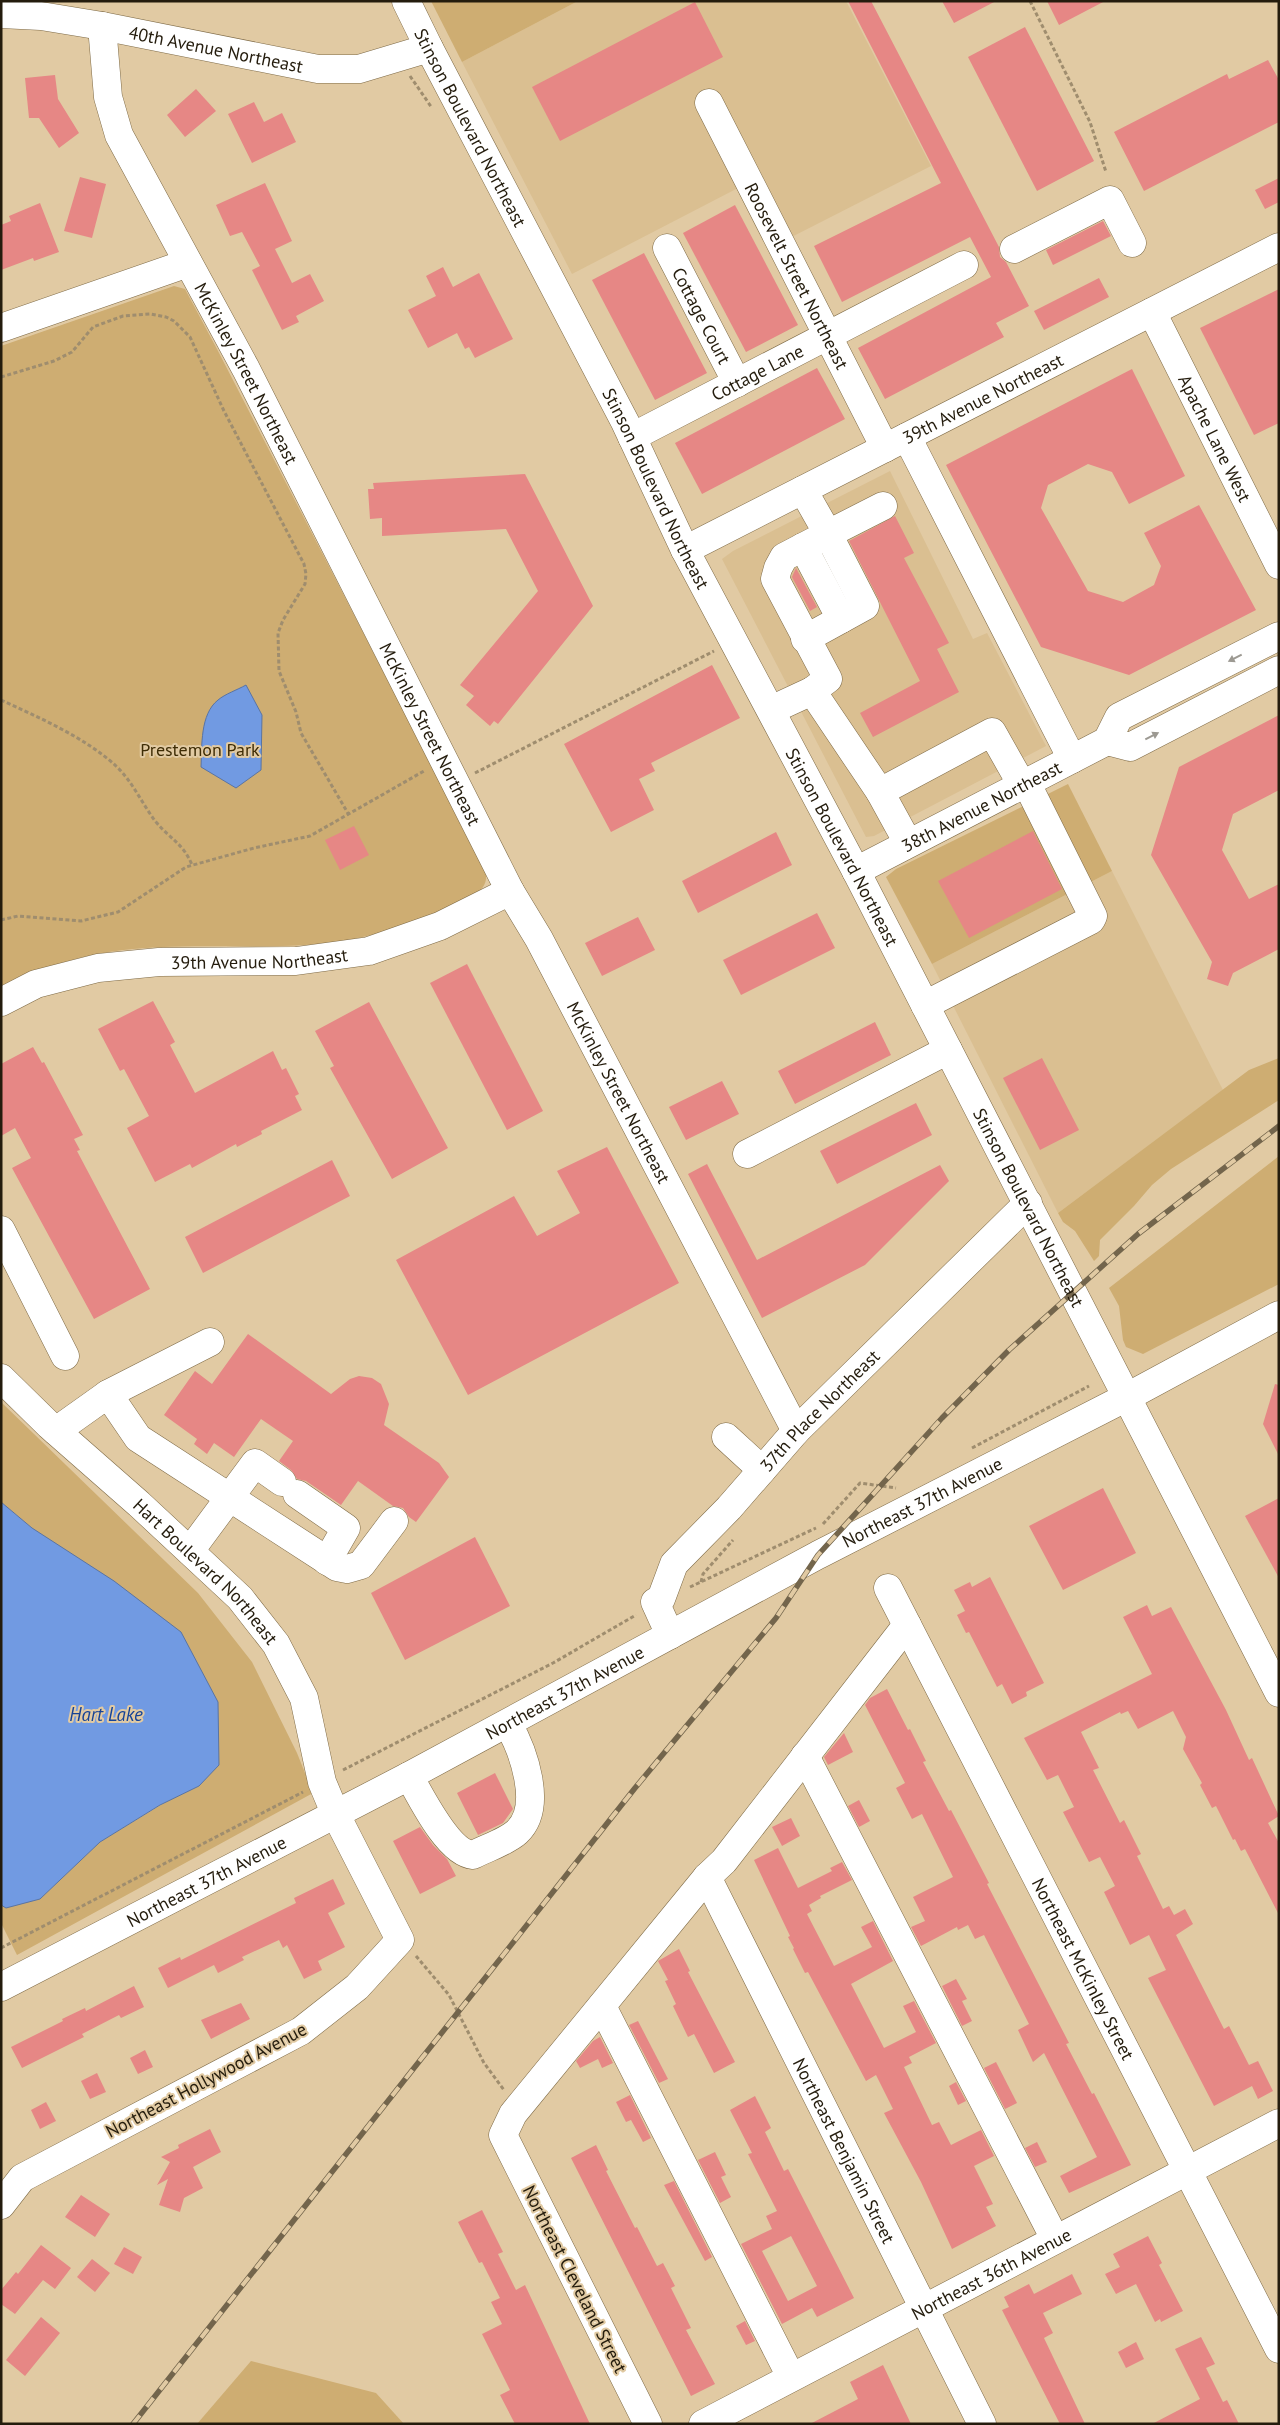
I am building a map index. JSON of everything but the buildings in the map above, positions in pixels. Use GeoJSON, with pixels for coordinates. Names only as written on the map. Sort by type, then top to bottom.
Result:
{"type":"FeatureCollection","features":[{"type":"Feature","properties":{"kind":"street","name":"Stinson Boulevard Northeast"},"geometry":{"type":"LineString","coordinates":[[406,1],[632,437],[686,550],[856,871],[1279,1693]]}},
{"type":"Feature","properties":{"kind":"street","name":"40th Avenue Northeast"},"geometry":{"type":"LineString","coordinates":[[1,14],[41,16],[102,26],[318,69],[359,69],[429,48]]}},
{"type":"Feature","properties":{"kind":"street","name":"McKinley Street Northeast"},"geometry":{"type":"LineString","coordinates":[[102,26],[108,97],[119,135],[246,369],[510,891],[543,948],[796,1431]]}},
{"type":"Feature","properties":{"kind":"street","name":"Roosevelt Street Northeast"},"geometry":{"type":"LineString","coordinates":[[709,103],[829,335],[896,442],[1072,759]]}},
{"type":"Feature","properties":{"kind":"street"},"geometry":{"type":"LineString","coordinates":[[1014,249],[1110,200],[1132,243]]}},
{"type":"Feature","properties":{"kind":"street","name":"39th Avenue Northeast"},"geometry":{"type":"LineString","coordinates":[[686,550],[1279,247]]}},
{"type":"Feature","properties":{"kind":"street","name":"Cottage Court"},"geometry":{"type":"LineString","coordinates":[[667,248],[737,382]]}},
{"type":"Feature","properties":{"kind":"street"},"geometry":{"type":"LineString","coordinates":[[1,328],[188,263]]}},
{"type":"Feature","properties":{"kind":"street","name":"Cottage Lane"},"geometry":{"type":"LineString","coordinates":[[632,437],[964,265]]}},
{"type":"Feature","properties":{"kind":"street","name":"Apache Lane West"},"geometry":{"type":"LineString","coordinates":[[1152,312],[1279,565]]}},
{"type":"Feature","properties":{"kind":"street"},"geometry":{"type":"LineString","coordinates":[[803,490],[865,606],[805,638]]}},
{"type":"Feature","properties":{"kind":"street"},"geometry":{"type":"LineString","coordinates":[[771,710],[812,691],[828,680],[775,579],[778,568],[784,557],[882,506]]}},
{"type":"Feature","properties":{"kind":"street"},"geometry":{"type":"LineString","coordinates":[[803,547],[842,619]]}},
{"type":"Feature","properties":{"kind":"street"},"geometry":{"type":"LineString","coordinates":[[1279,636],[1119,717],[1107,741],[1130,747],[1279,670]]}},
{"type":"Feature","properties":{"kind":"street"},"geometry":{"type":"LineString","coordinates":[[812,691],[880,792],[908,843]]}},
{"type":"Feature","properties":{"kind":"street"},"geometry":{"type":"LineString","coordinates":[[880,792],[992,732],[1024,784],[1094,916],[1091,920],[925,1005]]}},
{"type":"Feature","properties":{"kind":"street","name":"38th Avenue Northeast"},"geometry":{"type":"LineString","coordinates":[[856,871],[1107,741]]}},
{"type":"Feature","properties":{"kind":"street","name":"39th Avenue Northeast"},"geometry":{"type":"LineString","coordinates":[[1,1002],[36,984],[98,968],[160,962],[296,960],[369,951],[440,926],[510,891]]}},
{"type":"Feature","properties":{"kind":"street"},"geometry":{"type":"LineString","coordinates":[[747,1154],[948,1050]]}},
{"type":"Feature","properties":{"kind":"street","name":"37th Place Northeast"},"geometry":{"type":"LineString","coordinates":[[670,1635],[656,1602],[661,1599],[674,1564],[796,1431],[1028,1203]]}},
{"type":"Feature","properties":{"kind":"street"},"geometry":{"type":"LineString","coordinates":[[1,1230],[65,1356]]}},
{"type":"Feature","properties":{"kind":"street","name":"Northeast 37th Avenue"},"geometry":{"type":"LineString","coordinates":[[1,1986],[409,1776],[818,1555],[1127,1397],[1279,1316]]}},
{"type":"Feature","properties":{"kind":"street"},"geometry":{"type":"LineString","coordinates":[[56,1431],[108,1394],[210,1342]]}},
{"type":"Feature","properties":{"kind":"street","name":"Hart Boulevard Northeast"},"geometry":{"type":"LineString","coordinates":[[1,1378],[56,1431],[240,1598],[276,1644],[304,1698],[316,1764],[335,1813],[407,1947]]}},
{"type":"Feature","properties":{"kind":"street"},"geometry":{"type":"LineString","coordinates":[[108,1394],[138,1438],[337,1567],[347,1569],[361,1565],[394,1521]]}},
{"type":"Feature","properties":{"kind":"street"},"geometry":{"type":"LineString","coordinates":[[726,1437],[762,1470]]}},
{"type":"Feature","properties":{"kind":"street"},"geometry":{"type":"LineString","coordinates":[[190,1551],[255,1463],[346,1528],[328,1561]]}},
{"type":"Feature","properties":{"kind":"street","name":"Northeast McKinley Street"},"geometry":{"type":"LineString","coordinates":[[888,1588],[1279,2349]]}},
{"type":"Feature","properties":{"kind":"street"},"geometry":{"type":"LineString","coordinates":[[508,2124],[707,1877],[724,1861],[907,1625]]}},
{"type":"Feature","properties":{"kind":"street"},"geometry":{"type":"LineString","coordinates":[[409,1776],[421,1798],[452,1844],[466,1855],[473,1855],[515,1834],[522,1827],[530,1808],[530,1793],[519,1744],[508,1724]]}},
{"type":"Feature","properties":{"kind":"street"},"geometry":{"type":"LineString","coordinates":[[805,1756],[1055,2239]]}},
{"type":"Feature","properties":{"kind":"street","name":"Northeast Benjamin Street"},"geometry":{"type":"LineString","coordinates":[[707,1877],[982,2424]]}},
{"type":"Feature","properties":{"kind":"street","name":"Northeast Hollywood Avenue"},"geometry":{"type":"LineString","coordinates":[[1,2205],[22,2178],[301,2031],[407,1947]]}},
{"type":"Feature","properties":{"kind":"street"},"geometry":{"type":"LineString","coordinates":[[602,2006],[791,2377]]}},
{"type":"Feature","properties":{"kind":"street","name":"Northeast 36th Avenue"},"geometry":{"type":"LineString","coordinates":[[703,2424],[1279,2123]]}},
{"type":"Feature","properties":{"kind":"street","name":"Northeast Cleveland Street"},"geometry":{"type":"LineString","coordinates":[[508,2124],[648,2424]]}},
{"type":"Feature","properties":{"kind":"path"},"geometry":{"type":"LineString","coordinates":[[1030,1],[1090,122],[1106,172]]}},
{"type":"Feature","properties":{"kind":"path"},"geometry":{"type":"LineString","coordinates":[[1,377],[54,361],[72,352],[93,326],[123,316],[138,314],[166,317],[190,337],[224,411],[304,564],[305,584],[283,620],[278,632],[279,671],[296,712],[301,733],[349,815]]}},
{"type":"Feature","properties":{"kind":"path"},"geometry":{"type":"LineString","coordinates":[[1,920],[18,916],[69,922],[97,918],[118,912],[171,876],[192,865],[310,836],[349,815],[716,650]]}},
{"type":"Feature","properties":{"kind":"path"},"geometry":{"type":"LineString","coordinates":[[1,700],[88,745],[116,766],[134,788],[156,822],[180,844],[192,865]]}},
{"type":"Feature","properties":{"kind":"path"},"geometry":{"type":"LineString","coordinates":[[965,1451],[1089,1386]]}},
{"type":"Feature","properties":{"kind":"path"},"geometry":{"type":"LineString","coordinates":[[700,1583],[826,1523],[860,1483],[894,1488],[903,1484]]}},
{"type":"Feature","properties":{"kind":"path"},"geometry":{"type":"LineString","coordinates":[[407,1947],[450,1995],[484,2063],[504,2089],[508,2124]]}},
{"type":"Feature","properties":{"kind":"shaded area"},"geometry":{"type":"Polygon","coordinates":[[[578,1],[846,1],[931,166],[770,248],[738,188],[572,274],[462,62],[578,1]]]}},
{"type":"Feature","properties":{"kind":"shaded area"},"geometry":{"type":"Polygon","coordinates":[[[890,471],[973,639],[987,633],[1046,746],[874,836],[866,837],[722,559],[733,551],[890,471]]]}},
{"type":"Feature","properties":{"kind":"shaded area"},"geometry":{"type":"Polygon","coordinates":[[[1112,871],[1223,1090],[1058,1213],[932,964],[1112,871]]]}},
{"type":"Feature","properties":{"kind":"green space"},"geometry":{"type":"Polygon","coordinates":[[[431,1],[578,1],[462,62],[431,1]]]}},
{"type":"Feature","properties":{"kind":"green space","name":"Prestemon Park"},"geometry":{"type":"Polygon","coordinates":[[[174,286],[185,289],[217,349],[485,869],[485,883],[478,892],[439,911],[393,929],[344,941],[274,946],[163,947],[109,952],[54,965],[1,986],[1,346],[174,286]]]}},
{"type":"Feature","properties":{"kind":"green space"},"geometry":{"type":"Polygon","coordinates":[[[1068,784],[1112,871],[932,964],[886,877],[896,869],[1068,784]]]}},
{"type":"Feature","properties":{"kind":"green space"},"geometry":{"type":"Polygon","coordinates":[[[1279,1058],[1279,1100],[1171,1169],[1152,1185],[1100,1240],[1099,1256],[1094,1261],[1075,1231],[1063,1222],[1058,1213],[1249,1070],[1279,1058]]]}},
{"type":"Feature","properties":{"kind":"green space"},"geometry":{"type":"Polygon","coordinates":[[[1279,1156],[1279,1284],[1143,1354],[1126,1347],[1123,1340],[1119,1306],[1109,1288],[1279,1156]]]}},
{"type":"Feature","properties":{"kind":"green space"},"geometry":{"type":"Polygon","coordinates":[[[1,1402],[198,1593],[252,1662],[297,1753],[313,1793],[17,1955],[1,1923],[1,1907],[40,1899],[100,1842],[164,1803],[199,1786],[32,1528],[1,1502],[1,1402]]]}},
{"type":"Feature","properties":{"kind":"green space"},"geometry":{"type":"Polygon","coordinates":[[[251,2361],[376,2393],[404,2424],[197,2424],[251,2361]]]}},
{"type":"Feature","properties":{"kind":"water"},"geometry":{"type":"Polygon","coordinates":[[[246,685],[262,715],[261,770],[236,788],[201,767],[202,740],[205,722],[212,706],[224,696],[246,685]]]}},
{"type":"Feature","properties":{"kind":"water","name":"Hart Lake"},"geometry":{"type":"Polygon","coordinates":[[[1,1502],[32,1528],[114,1581],[181,1632],[218,1702],[219,1765],[199,1786],[160,1805],[100,1842],[40,1899],[6,1908],[1,1905],[1,1502]]]}},
{"type":"Feature","properties":{"kind":"railway"},"geometry":{"type":"LineString","coordinates":[[133,2424],[635,1788],[776,1618],[818,1555],[942,1418],[1009,1350],[1138,1234],[1279,1126]]}}]}
